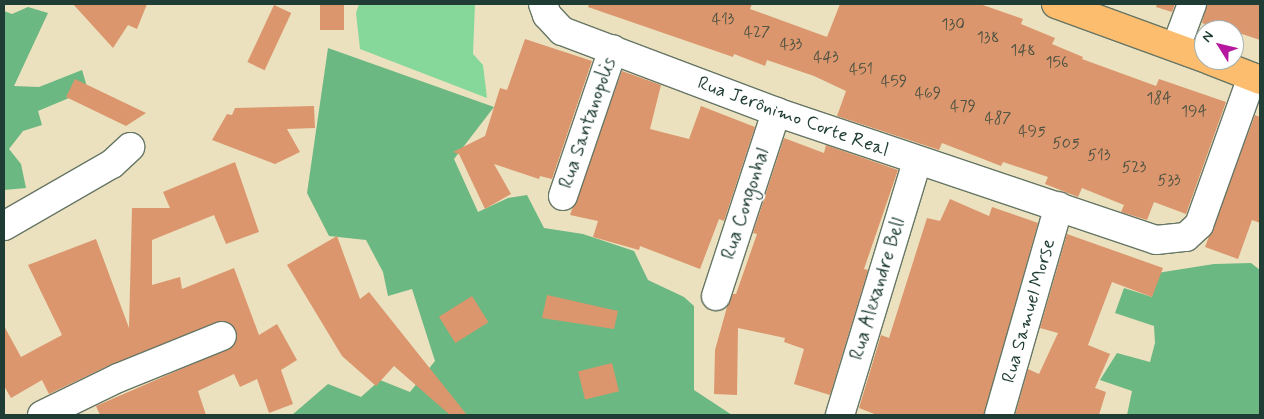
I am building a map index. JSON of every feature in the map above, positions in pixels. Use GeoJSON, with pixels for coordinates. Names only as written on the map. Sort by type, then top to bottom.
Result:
{"type":"FeatureCollection","features":[{"type":"Feature","properties":{"kind":"main road"},"geometry":{"type":"LineString","coordinates":[[1056,4],[1194,54]]}},
{"type":"Feature","properties":{"kind":"main road"},"geometry":{"type":"LineString","coordinates":[[1234,70],[1256,79]]}},
{"type":"Feature","properties":{"kind":"street","name":"Rua Jerônimo Corte Real"},"geometry":{"type":"LineString","coordinates":[[543,4],[547,15],[562,30],[776,112],[917,162],[1059,206],[1144,237],[1169,240],[1186,238],[1199,225],[1205,214],[1256,79]]}},
{"type":"Feature","properties":{"kind":"street"},"geometry":{"type":"LineString","coordinates":[[1176,46],[1192,4]]}},
{"type":"Feature","properties":{"kind":"street","name":"Rua Santanopolis"},"geometry":{"type":"LineString","coordinates":[[563,196],[613,49]]}},
{"type":"Feature","properties":{"kind":"street","name":"Rua Congonhal"},"geometry":{"type":"LineString","coordinates":[[716,296],[776,112]]}},
{"type":"Feature","properties":{"kind":"street"},"geometry":{"type":"LineString","coordinates":[[4,226],[112,164],[130,147]]}},
{"type":"Feature","properties":{"kind":"street","name":"Rua Alexandre Bell"},"geometry":{"type":"LineString","coordinates":[[840,415],[917,162]]}},
{"type":"Feature","properties":{"kind":"street","name":"Rua Samuel Morse"},"geometry":{"type":"LineString","coordinates":[[999,415],[1059,206]]}},
{"type":"Feature","properties":{"kind":"street"},"geometry":{"type":"LineString","coordinates":[[42,415],[118,378],[222,336]]}},
{"type":"Feature","properties":{"kind":"green space"},"geometry":{"type":"Polygon","coordinates":[[[359,4],[475,4],[473,54],[483,65],[487,98],[360,49],[356,13],[359,4]]]}},
{"type":"Feature","properties":{"kind":"green space"},"geometry":{"type":"Polygon","coordinates":[[[28,7],[48,13],[14,86],[39,87],[82,70],[88,90],[38,111],[42,125],[23,131],[9,149],[21,164],[26,188],[4,190],[4,11],[12,14],[28,7]]]}},
{"type":"Feature","properties":{"kind":"green space"},"geometry":{"type":"Polygon","coordinates":[[[328,48],[494,107],[454,159],[478,212],[508,198],[527,195],[544,228],[583,234],[634,251],[648,280],[684,297],[694,306],[694,390],[732,415],[292,415],[328,384],[361,397],[380,380],[410,392],[435,361],[412,289],[388,296],[383,272],[366,240],[329,236],[307,193],[328,48]]]}},
{"type":"Feature","properties":{"kind":"green space"},"geometry":{"type":"Polygon","coordinates":[[[1251,263],[1260,270],[1260,415],[1127,415],[1132,391],[1100,380],[1117,353],[1150,362],[1155,343],[1154,326],[1115,313],[1124,288],[1152,297],[1157,273],[1214,264],[1251,263]]]}},
{"type":"Feature","properties":{"kind":"building"},"geometry":{"type":"Polygon","coordinates":[[[73,4],[147,4],[137,29],[128,25],[113,48],[73,4]]]}},
{"type":"Feature","properties":{"kind":"building"},"geometry":{"type":"Polygon","coordinates":[[[320,4],[344,4],[344,30],[320,30],[320,4]]]}},
{"type":"Feature","properties":{"kind":"building"},"geometry":{"type":"Polygon","coordinates":[[[589,4],[752,4],[750,9],[827,37],[840,4],[980,4],[1023,19],[1021,24],[1055,38],[1052,44],[1083,57],[1082,59],[1156,86],[1159,79],[1226,102],[1186,214],[1154,202],[1147,220],[1121,212],[1124,205],[1082,188],[1078,197],[1045,184],[1048,177],[1003,162],[1001,166],[942,143],[939,150],[837,116],[846,91],[814,76],[767,60],[765,66],[734,54],[733,57],[588,7],[589,4]]]}},
{"type":"Feature","properties":{"kind":"building"},"geometry":{"type":"Polygon","coordinates":[[[1157,4],[1175,4],[1172,12],[1156,7],[1157,4]]]}},
{"type":"Feature","properties":{"kind":"building"},"geometry":{"type":"Polygon","coordinates":[[[1207,4],[1260,4],[1260,40],[1244,35],[1244,20],[1203,20],[1207,4]]]}},
{"type":"Feature","properties":{"kind":"building"},"geometry":{"type":"Polygon","coordinates":[[[274,5],[291,13],[265,70],[247,62],[274,5]]]}},
{"type":"Feature","properties":{"kind":"building"},"geometry":{"type":"Polygon","coordinates":[[[525,39],[592,61],[552,179],[540,176],[539,179],[494,164],[511,194],[485,209],[459,154],[453,152],[485,136],[500,88],[507,90],[525,39]]]}},
{"type":"Feature","properties":{"kind":"building"},"geometry":{"type":"Polygon","coordinates":[[[622,71],[661,85],[650,129],[689,139],[701,106],[755,127],[724,221],[719,219],[700,269],[640,246],[639,250],[593,237],[598,221],[570,215],[622,71]]]}},
{"type":"Feature","properties":{"kind":"building"},"geometry":{"type":"Polygon","coordinates":[[[75,79],[146,113],[126,126],[66,97],[75,79]]]}},
{"type":"Feature","properties":{"kind":"building"},"geometry":{"type":"Polygon","coordinates":[[[314,106],[315,128],[287,129],[300,152],[275,164],[212,140],[227,114],[232,115],[235,108],[314,106]]]}},
{"type":"Feature","properties":{"kind":"building"},"geometry":{"type":"Polygon","coordinates":[[[1255,115],[1260,117],[1260,223],[1252,220],[1238,259],[1205,247],[1255,115]]]}},
{"type":"Feature","properties":{"kind":"building"},"geometry":{"type":"Polygon","coordinates":[[[784,138],[824,153],[826,145],[898,170],[864,269],[868,270],[830,395],[794,384],[804,349],[784,342],[785,338],[738,328],[737,395],[714,394],[715,350],[727,307],[733,294],[736,294],[757,234],[753,233],[784,138]]]}},
{"type":"Feature","properties":{"kind":"building"},"geometry":{"type":"Polygon","coordinates":[[[235,162],[259,232],[226,244],[214,215],[152,240],[152,285],[180,277],[182,289],[234,268],[259,335],[277,324],[297,360],[281,370],[293,404],[269,413],[257,379],[240,387],[234,374],[198,391],[206,415],[100,415],[96,406],[234,346],[236,330],[224,321],[112,364],[49,394],[42,380],[11,398],[4,386],[4,326],[21,357],[62,335],[28,265],[96,239],[129,328],[132,208],[170,208],[163,192],[235,162]]]}},
{"type":"Feature","properties":{"kind":"building"},"geometry":{"type":"Polygon","coordinates":[[[950,199],[989,216],[992,207],[1038,223],[984,415],[877,415],[859,408],[881,335],[889,338],[927,218],[940,221],[950,199]]]}},
{"type":"Feature","properties":{"kind":"building"},"geometry":{"type":"Polygon","coordinates":[[[1067,234],[1163,268],[1152,297],[1112,282],[1088,345],[1110,354],[1095,388],[1106,392],[1099,415],[1015,415],[1028,369],[1039,374],[1058,333],[1040,328],[1067,234]]]}},
{"type":"Feature","properties":{"kind":"building"},"geometry":{"type":"Polygon","coordinates":[[[337,236],[360,299],[369,292],[467,415],[450,415],[394,366],[376,386],[342,356],[287,265],[337,236]]]}},
{"type":"Feature","properties":{"kind":"building"},"geometry":{"type":"Polygon","coordinates":[[[547,295],[618,311],[614,329],[542,318],[547,295]]]}},
{"type":"Feature","properties":{"kind":"building"},"geometry":{"type":"Polygon","coordinates":[[[472,296],[488,322],[455,343],[439,317],[472,296]]]}},
{"type":"Feature","properties":{"kind":"building"},"geometry":{"type":"Polygon","coordinates":[[[612,363],[619,391],[585,400],[578,371],[612,363]]]}}]}
